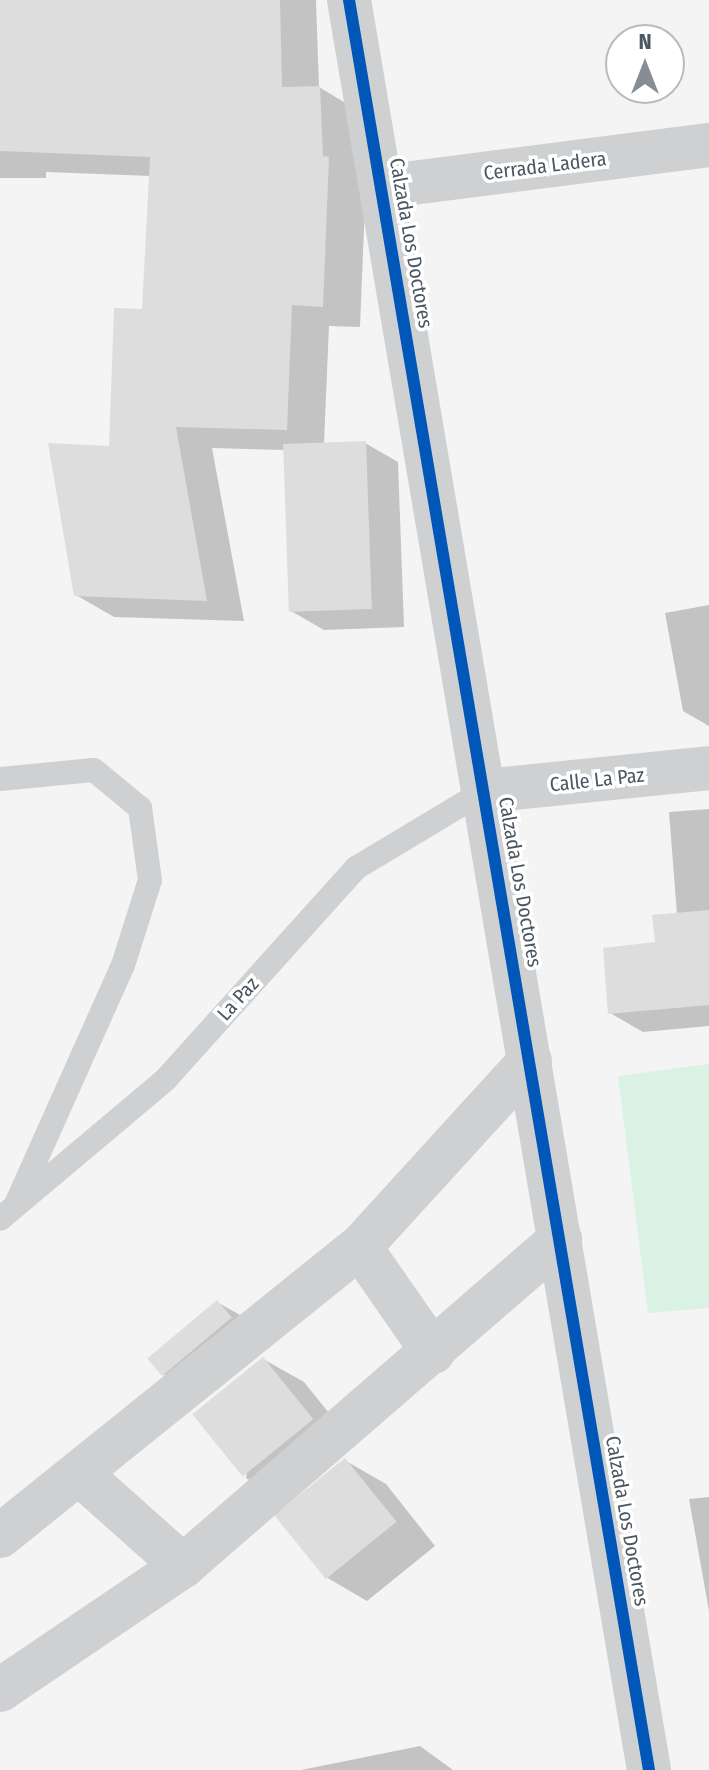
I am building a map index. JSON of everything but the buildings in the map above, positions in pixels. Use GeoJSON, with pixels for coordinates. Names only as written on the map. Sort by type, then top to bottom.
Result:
{"type":"FeatureCollection","features":[{"type":"Feature","properties":{"kind":"street","name":"Calzada Los Doctores"},"geometry":{"type":"LineString","coordinates":[[349,0],[649,1770]]}},
{"type":"Feature","properties":{"kind":"street","name":"Cerrada Ladera"},"geometry":{"type":"LineString","coordinates":[[381,187],[709,145]]}},
{"type":"Feature","properties":{"kind":"street","name":"Calle La Paz"},"geometry":{"type":"LineString","coordinates":[[484,791],[709,768]]}},
{"type":"Feature","properties":{"kind":"street"},"geometry":{"type":"LineString","coordinates":[[0,1536],[81,1475],[360,1247],[530,1061]]}},
{"type":"Feature","properties":{"kind":"street"},"geometry":{"type":"LineString","coordinates":[[0,1690],[183,1566],[560,1239]]}},
{"type":"Feature","properties":{"kind":"street"},"geometry":{"type":"LineString","coordinates":[[360,1247],[433,1352]]}},
{"type":"Feature","properties":{"kind":"street"},"geometry":{"type":"LineString","coordinates":[[81,1475],[183,1566]]}},
{"type":"Feature","properties":{"kind":"lane"},"geometry":{"type":"LineString","coordinates":[[0,779],[94,770],[140,808],[150,880],[123,965],[7,1214]]}},
{"type":"Feature","properties":{"kind":"lane","name":"La Paz"},"geometry":{"type":"LineString","coordinates":[[7,1214],[166,1079],[356,868],[484,791]]}},
{"type":"Feature","properties":{"kind":"green space"},"geometry":{"type":"Polygon","coordinates":[[[709,1064],[709,1308],[648,1313],[618,1076],[709,1064]]]}},
{"type":"Feature","properties":{"kind":"cycle path"},"geometry":{"type":"LineString","coordinates":[[349,0],[649,1770]]}}]}
